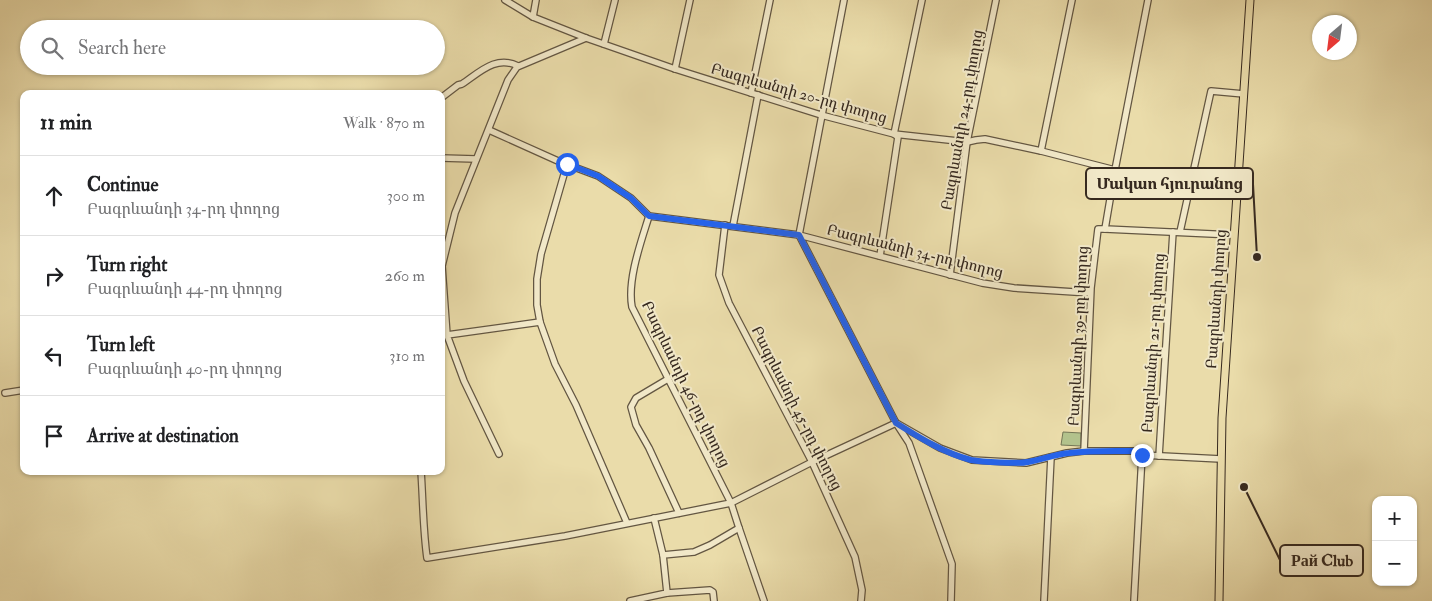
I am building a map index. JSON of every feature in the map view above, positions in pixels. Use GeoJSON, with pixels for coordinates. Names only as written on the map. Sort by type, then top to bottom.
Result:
{"type":"FeatureCollection","features":[{"type":"Feature","properties":{"kind":"main road","name":"Բագրևանդի փողոց"},"geometry":{"type":"LineString","coordinates":[[1219,601],[1222,418],[1250,0]]}},
{"type":"Feature","properties":{"kind":"street","name":"Բագրևանդի 20-րդ փողոց"},"geometry":{"type":"LineString","coordinates":[[505,0],[533,17],[586,38],[675,69],[821,115],[894,134],[967,142],[985,139],[1115,170]]}},
{"type":"Feature","properties":{"kind":"street"},"geometry":{"type":"LineString","coordinates":[[533,17],[536,0]]}},
{"type":"Feature","properties":{"kind":"street"},"geometry":{"type":"LineString","coordinates":[[604,44],[615,0]]}},
{"type":"Feature","properties":{"kind":"street"},"geometry":{"type":"LineString","coordinates":[[675,69],[690,0]]}},
{"type":"Feature","properties":{"kind":"street"},"geometry":{"type":"LineString","coordinates":[[751,93],[770,0]]}},
{"type":"Feature","properties":{"kind":"street"},"geometry":{"type":"LineString","coordinates":[[844,0],[799,235],[896,423],[910,442],[952,564],[951,601]]}},
{"type":"Feature","properties":{"kind":"street"},"geometry":{"type":"LineString","coordinates":[[880,256],[898,137],[894,134],[922,0]]}},
{"type":"Feature","properties":{"kind":"street","name":"Բագրևանդի 24-րդ փողոց"},"geometry":{"type":"LineString","coordinates":[[950,275],[967,142],[996,0]]}},
{"type":"Feature","properties":{"kind":"street"},"geometry":{"type":"LineString","coordinates":[[1041,151],[1072,0]]}},
{"type":"Feature","properties":{"kind":"street"},"geometry":{"type":"LineString","coordinates":[[1148,0],[1105,229],[1234,235]]}},
{"type":"Feature","properties":{"kind":"street"},"geometry":{"type":"LineString","coordinates":[[445,255],[456,214],[508,80],[518,66],[586,38]]}},
{"type":"Feature","properties":{"kind":"street"},"geometry":{"type":"LineString","coordinates":[[445,95],[458,85],[496,63],[505,62],[518,66]]}},
{"type":"Feature","properties":{"kind":"street"},"geometry":{"type":"LineString","coordinates":[[1180,232],[1211,91],[1244,94]]}},
{"type":"Feature","properties":{"kind":"street"},"geometry":{"type":"LineString","coordinates":[[733,226],[758,95]]}},
{"type":"Feature","properties":{"kind":"street"},"geometry":{"type":"LineString","coordinates":[[489,130],[598,176],[631,198],[649,216]]}},
{"type":"Feature","properties":{"kind":"street"},"geometry":{"type":"LineString","coordinates":[[445,158],[476,159]]}},
{"type":"Feature","properties":{"kind":"street"},"geometry":{"type":"LineString","coordinates":[[567,164],[541,254],[537,279],[537,305],[540,322],[555,364],[576,404],[627,523]]}},
{"type":"Feature","properties":{"kind":"street","name":"Բագրևանդի 34-րդ փողոց"},"geometry":{"type":"LineString","coordinates":[[649,216],[799,235],[982,283],[1014,288],[1090,293]]}},
{"type":"Feature","properties":{"kind":"street","name":"Բագրևանդի 46-րդ փողոց"},"geometry":{"type":"LineString","coordinates":[[649,216],[637,254],[630,298],[632,307],[731,503],[739,528]]}},
{"type":"Feature","properties":{"kind":"street","name":"Բագրևանդի 45-րդ փողոց"},"geometry":{"type":"LineString","coordinates":[[724,225],[719,275],[729,303],[812,462],[855,557],[862,590],[861,601]]}},
{"type":"Feature","properties":{"kind":"street","name":"Բագրևանդի 39-րդ փողոց"},"geometry":{"type":"LineString","coordinates":[[1084,451],[1090,293],[1098,229],[1105,229]]}},
{"type":"Feature","properties":{"kind":"street","name":"Բագրևանդի 21-րդ փողոց"},"geometry":{"type":"LineString","coordinates":[[1158,456],[1172,232]]}},
{"type":"Feature","properties":{"kind":"street"},"geometry":{"type":"LineString","coordinates":[[445,336],[540,322]]}},
{"type":"Feature","properties":{"kind":"street"},"geometry":{"type":"LineString","coordinates":[[445,338],[499,454]]}},
{"type":"Feature","properties":{"kind":"street"},"geometry":{"type":"LineString","coordinates":[[668,379],[636,398],[630,407],[636,426],[649,448],[679,513]]}},
{"type":"Feature","properties":{"kind":"street"},"geometry":{"type":"LineString","coordinates":[[5,393],[20,391]]}},
{"type":"Feature","properties":{"kind":"street"},"geometry":{"type":"LineString","coordinates":[[421,475],[427,558],[565,536],[731,503],[812,462],[896,423]]}},
{"type":"Feature","properties":{"kind":"street"},"geometry":{"type":"LineString","coordinates":[[896,423],[923,440],[972,460],[1026,463],[1084,451],[1138,451],[1142,455],[1221,459]]}},
{"type":"Feature","properties":{"kind":"street"},"geometry":{"type":"LineString","coordinates":[[1134,601],[1142,455]]}},
{"type":"Feature","properties":{"kind":"street"},"geometry":{"type":"LineString","coordinates":[[1044,601],[1051,457]]}},
{"type":"Feature","properties":{"kind":"street"},"geometry":{"type":"LineString","coordinates":[[654,518],[663,556],[667,593]]}},
{"type":"Feature","properties":{"kind":"street"},"geometry":{"type":"LineString","coordinates":[[663,556],[694,552],[739,528],[764,601]]}},
{"type":"Feature","properties":{"kind":"street"},"geometry":{"type":"LineString","coordinates":[[630,601],[651,599],[667,593],[710,590],[713,592],[714,601]]}},
{"type":"Feature","properties":{"kind":"green space"},"geometry":{"type":"Polygon","coordinates":[[[1063,432],[1081,433],[1081,446],[1061,445],[1063,432]]]}},
{"type":"Feature","properties":{"kind":"place","name":"Մակաո հյուրանոց"},"geometry":{"type":"Point","coordinates":[1257,257]}},
{"type":"Feature","properties":{"kind":"place","name":"Рай Club"},"geometry":{"type":"Point","coordinates":[1244,487]}},
{"type":"Feature","properties":{"kind":"route"},"geometry":{"type":"LineString","coordinates":[[567,164],[598,176],[631,198],[649,216],[799,235],[896,423],[923,440],[972,460],[1026,463],[1084,451],[1138,451],[1142,455]]}}]}
